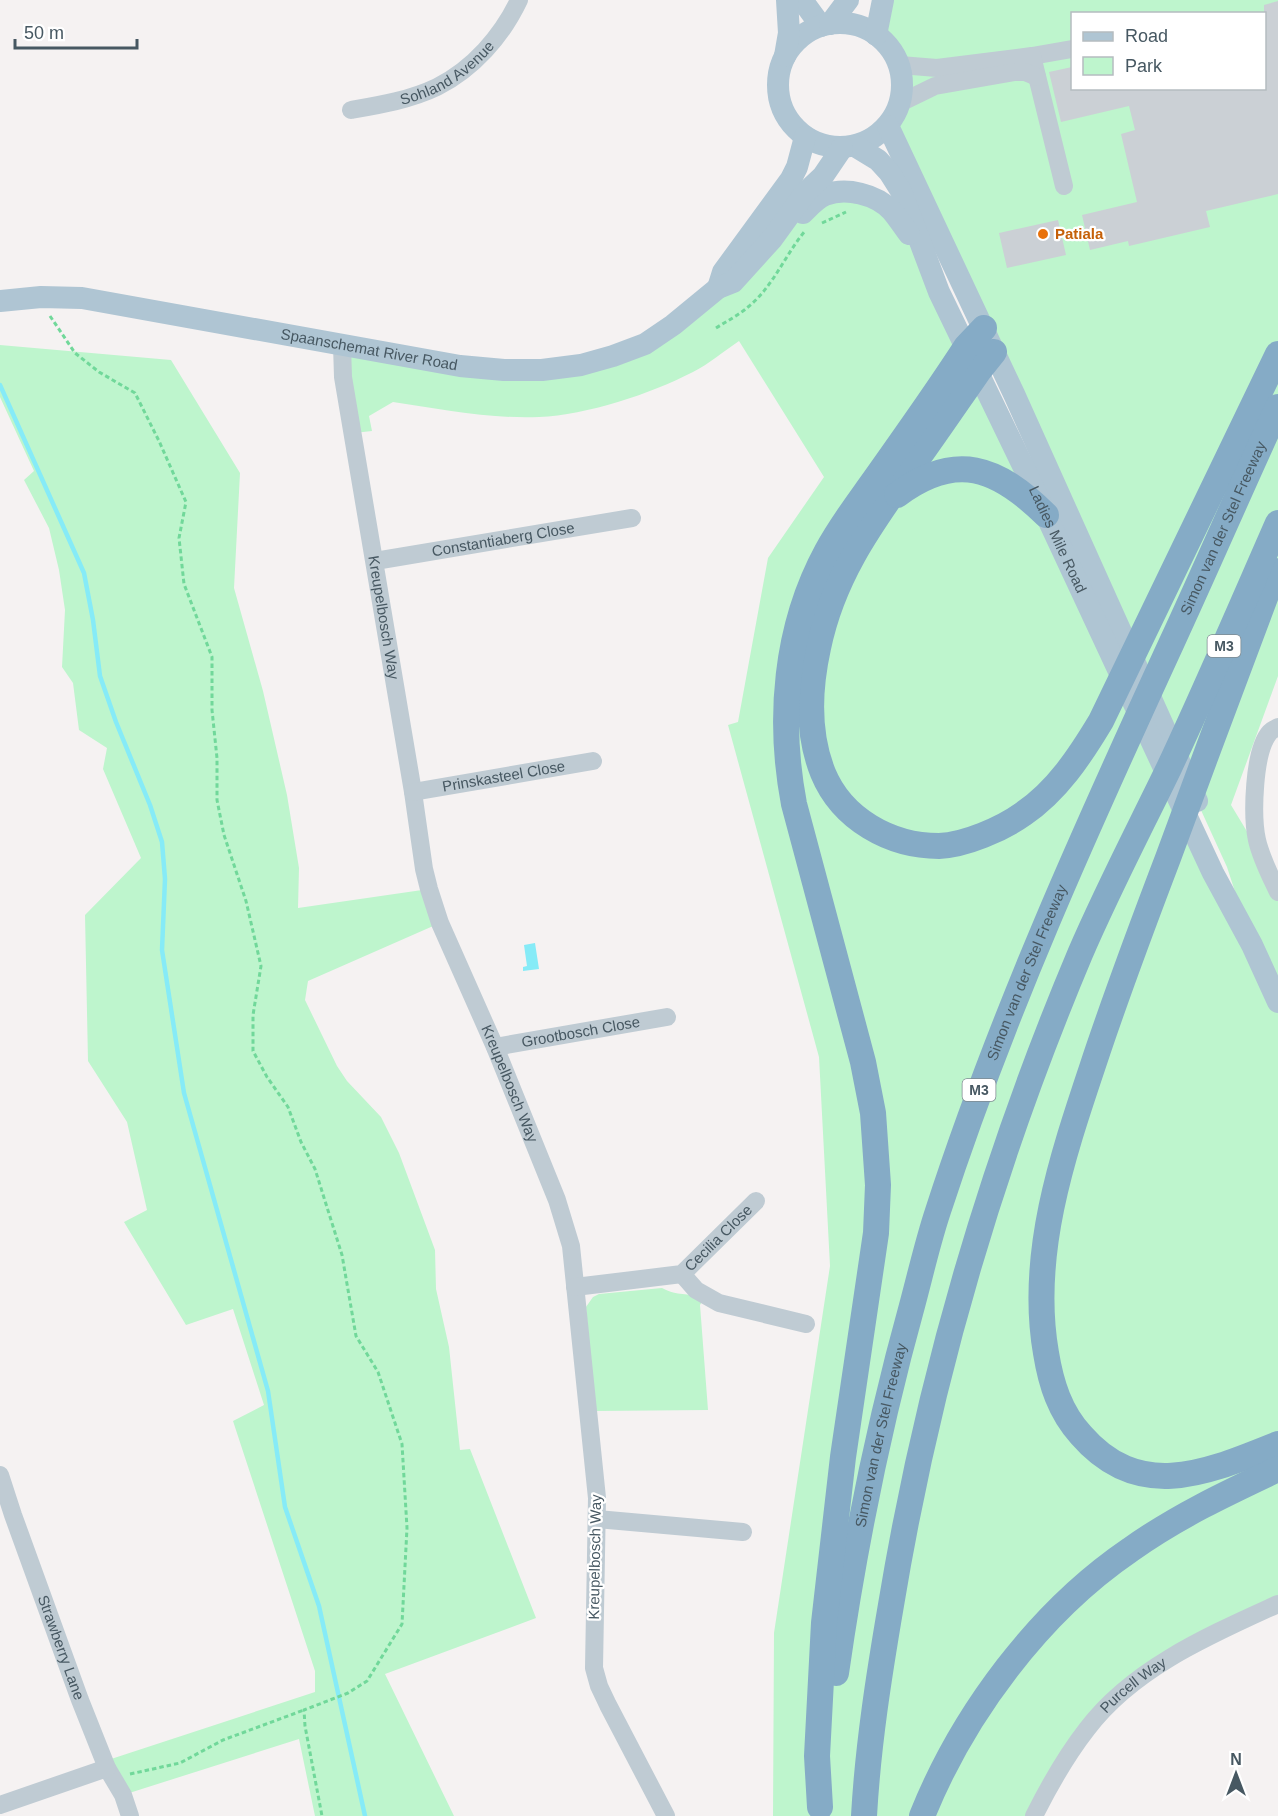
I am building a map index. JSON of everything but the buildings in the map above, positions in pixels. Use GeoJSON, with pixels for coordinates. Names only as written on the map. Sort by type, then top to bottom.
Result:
{"type":"FeatureCollection","features":[{"type":"Feature","properties":{"kind":"highway"},"geometry":{"type":"LineString","coordinates":[[820,1811],[817,1756],[828,1581],[843,1457],[876,1233],[878,1185],[873,1113],[863,1062],[794,804],[789,775],[785,717],[788,680],[801,614],[826,553],[857,503],[966,347],[984,328]]}},
{"type":"Feature","properties":{"kind":"highway"},"geometry":{"type":"LineString","coordinates":[[986,362],[852,553],[828,610],[818,647],[812,683],[811,716],[815,747],[824,774],[838,799],[858,819],[882,835],[910,844],[941,846],[971,839],[1002,827],[1044,798],[1066,775],[1101,721],[1278,354]]}},
{"type":"Feature","properties":{"kind":"highway","name":"Simon van der Stel Freeway"},"geometry":{"type":"LineString","coordinates":[[820,1811],[827,1731],[853,1562],[895,1368],[937,1215],[998,1039],[1041,932],[1278,407]]}},
{"type":"Feature","properties":{"kind":"highway"},"geometry":{"type":"LineString","coordinates":[[886,503],[928,476],[951,470],[968,469],[984,472],[1011,485],[1026,495],[1046,515]]}},
{"type":"Feature","properties":{"kind":"highway","name":"M3"},"geometry":{"type":"LineString","coordinates":[[864,1816],[875,1707],[900,1550],[939,1373],[984,1210],[1041,1053],[1081,952],[1179,745],[1278,523]]}},
{"type":"Feature","properties":{"kind":"highway"},"geometry":{"type":"LineString","coordinates":[[1278,562],[1121,982],[1066,1151],[1047,1231],[1042,1268],[1043,1338],[1055,1395],[1069,1422],[1091,1448],[1110,1462],[1135,1472],[1159,1477],[1188,1475],[1222,1466],[1278,1444]]}},
{"type":"Feature","properties":{"kind":"highway"},"geometry":{"type":"LineString","coordinates":[[922,1816],[929,1797],[965,1730],[1002,1676],[1039,1631],[1077,1593],[1106,1568],[1152,1536],[1212,1500],[1278,1469]]}},
{"type":"Feature","properties":{"kind":"main road"},"geometry":{"type":"LineString","coordinates":[[787,0],[789,33],[778,80],[780,100],[787,118],[805,137],[829,147],[849,147],[867,142],[888,126],[900,103],[903,77],[900,64],[886,42],[876,35],[854,24],[826,25],[802,0]]}},
{"type":"Feature","properties":{"kind":"main road"},"geometry":{"type":"LineString","coordinates":[[785,56],[801,37],[826,25],[848,0]]}},
{"type":"Feature","properties":{"kind":"main road"},"geometry":{"type":"LineString","coordinates":[[876,35],[882,0]]}},
{"type":"Feature","properties":{"kind":"main road","name":"Ladies Mile Road"},"geometry":{"type":"LineString","coordinates":[[888,126],[984,328],[986,362],[1046,515],[1112,635]]}},
{"type":"Feature","properties":{"kind":"main road","name":"Spaanschemat River Road"},"geometry":{"type":"LineString","coordinates":[[718,288],[723,272],[787,187],[797,166],[805,137]]}},
{"type":"Feature","properties":{"kind":"main road","name":"Spaanschemat River Road"},"geometry":{"type":"LineString","coordinates":[[0,301],[41,297],[82,298],[460,366],[542,370],[581,365],[645,344],[673,325],[718,288],[733,282],[772,238],[806,192],[849,147]]}},
{"type":"Feature","properties":{"kind":"main road","name":"Ladies Mile Road"},"geometry":{"type":"LineString","coordinates":[[849,147],[878,160],[901,191],[939,292],[966,347],[986,362],[1220,870],[1278,1002]]}},
{"type":"Feature","properties":{"kind":"main road"},"geometry":{"type":"LineString","coordinates":[[772,238],[816,200],[826,195],[844,192],[865,194],[891,210],[926,256]]}},
{"type":"Feature","properties":{"kind":"street","name":"Sohland Avenue"},"geometry":{"type":"LineString","coordinates":[[351,110],[413,96],[438,87],[481,55],[501,32],[519,0]]}},
{"type":"Feature","properties":{"kind":"street"},"geometry":{"type":"LineString","coordinates":[[900,64],[937,68],[1071,49]]}},
{"type":"Feature","properties":{"kind":"street"},"geometry":{"type":"LineString","coordinates":[[1032,56],[1064,186]]}},
{"type":"Feature","properties":{"kind":"street"},"geometry":{"type":"LineString","coordinates":[[900,103],[939,86],[1015,72],[1025,72],[1037,78]]}},
{"type":"Feature","properties":{"kind":"street","name":"Kreupelbosch Way"},"geometry":{"type":"LineString","coordinates":[[342,345],[343,378],[429,889],[440,923],[495,1047],[565,1222],[571,1246],[597,1519],[594,1668],[608,1705],[666,1816]]}},
{"type":"Feature","properties":{"kind":"street","name":"Constantiaberg Close"},"geometry":{"type":"LineString","coordinates":[[375,561],[633,518]]}},
{"type":"Feature","properties":{"kind":"street"},"geometry":{"type":"LineString","coordinates":[[1278,727],[1270,732],[1258,764],[1255,831],[1263,858],[1278,892]]}},
{"type":"Feature","properties":{"kind":"street","name":"Prinskasteel Close"},"geometry":{"type":"LineString","coordinates":[[413,792],[593,761]]}},
{"type":"Feature","properties":{"kind":"street","name":"Grootbosch Close"},"geometry":{"type":"LineString","coordinates":[[495,1047],[667,1017]]}},
{"type":"Feature","properties":{"kind":"street","name":"Cecilia Close"},"geometry":{"type":"LineString","coordinates":[[574,1287],[682,1274],[756,1201]]}},
{"type":"Feature","properties":{"kind":"street"},"geometry":{"type":"LineString","coordinates":[[682,1274],[696,1290],[718,1303],[806,1324]]}},
{"type":"Feature","properties":{"kind":"street","name":"Strawberry Lane"},"geometry":{"type":"LineString","coordinates":[[0,1475],[6,1518],[107,1768],[123,1796],[129,1816]]}},
{"type":"Feature","properties":{"kind":"street"},"geometry":{"type":"LineString","coordinates":[[597,1519],[743,1532]]}},
{"type":"Feature","properties":{"kind":"street","name":"Purcell Way"},"geometry":{"type":"LineString","coordinates":[[1034,1816],[1053,1779],[1088,1728],[1130,1686],[1189,1646],[1278,1604]]}},
{"type":"Feature","properties":{"kind":"street"},"geometry":{"type":"LineString","coordinates":[[0,1806],[107,1768]]}},
{"type":"Feature","properties":{"kind":"path"},"geometry":{"type":"LineString","coordinates":[[817,225],[846,211]]}},
{"type":"Feature","properties":{"kind":"path"},"geometry":{"type":"LineString","coordinates":[[716,328],[748,307],[764,291],[796,242],[807,230]]}},
{"type":"Feature","properties":{"kind":"path"},"geometry":{"type":"LineString","coordinates":[[46,312],[75,353],[99,372],[135,393],[186,502],[179,538],[183,584],[212,657],[212,710],[217,758],[217,800],[224,835],[246,901],[261,966],[253,1015],[253,1051],[267,1077],[288,1107],[301,1142],[315,1169],[342,1255],[356,1336],[378,1372],[402,1444],[407,1528],[402,1624],[368,1681],[348,1693],[223,1740],[180,1763],[130,1774],[107,1768]]}},
{"type":"Feature","properties":{"kind":"path"},"geometry":{"type":"LineString","coordinates":[[304,1710],[304,1726],[322,1816]]}},
{"type":"Feature","properties":{"kind":"green space"},"geometry":{"type":"Polygon","coordinates":[[[883,0],[1278,0],[1278,676],[1231,805],[1263,858],[1278,892],[1278,1604],[1189,1646],[1088,1728],[1034,1816],[773,1816],[774,1633],[830,1266],[819,1057],[728,725],[738,722],[768,558],[824,477],[739,341],[693,372],[638,395],[597,408],[558,415],[521,417],[466,413],[393,402],[369,416],[372,431],[354,433],[342,345],[504,370],[645,344],[816,200],[865,194],[926,256],[1251,941],[1227,867],[888,126],[900,102],[902,78],[894,55],[876,35],[883,0]]]}},
{"type":"Feature","properties":{"kind":"green space"},"geometry":{"type":"Polygon","coordinates":[[[0,345],[171,360],[240,473],[234,588],[263,691],[287,795],[299,868],[298,908],[429,889],[440,923],[308,981],[305,1000],[337,1066],[347,1081],[381,1117],[399,1153],[435,1250],[436,1289],[449,1347],[460,1450],[470,1449],[536,1618],[385,1674],[454,1816],[315,1816],[299,1739],[123,1795],[105,1761],[315,1692],[315,1671],[233,1421],[264,1405],[233,1309],[186,1325],[124,1222],[147,1210],[127,1122],[88,1061],[85,915],[141,858],[103,769],[107,748],[79,730],[73,683],[62,667],[65,610],[59,570],[49,528],[24,480],[34,471],[0,397],[0,345]]]}},
{"type":"Feature","properties":{"kind":"green space"},"geometry":{"type":"Polygon","coordinates":[[[662,1288],[703,1300],[700,1305],[708,1410],[595,1411],[586,1307],[593,1297],[599,1294],[662,1288]]]}},
{"type":"Feature","properties":{"kind":"water"},"geometry":{"type":"Polygon","coordinates":[[[535,943],[539,969],[523,971],[523,967],[527,966],[524,945],[535,943]]]}},
{"type":"Feature","properties":{"kind":"waterway"},"geometry":{"type":"LineString","coordinates":[[0,385],[84,573],[100,676],[162,842],[165,879],[162,950],[184,1093],[268,1391],[285,1507],[319,1606],[365,1816]]}},
{"type":"Feature","properties":{"kind":"place","name":"Patiala"},"geometry":{"type":"Point","coordinates":[1043,234]}}]}
